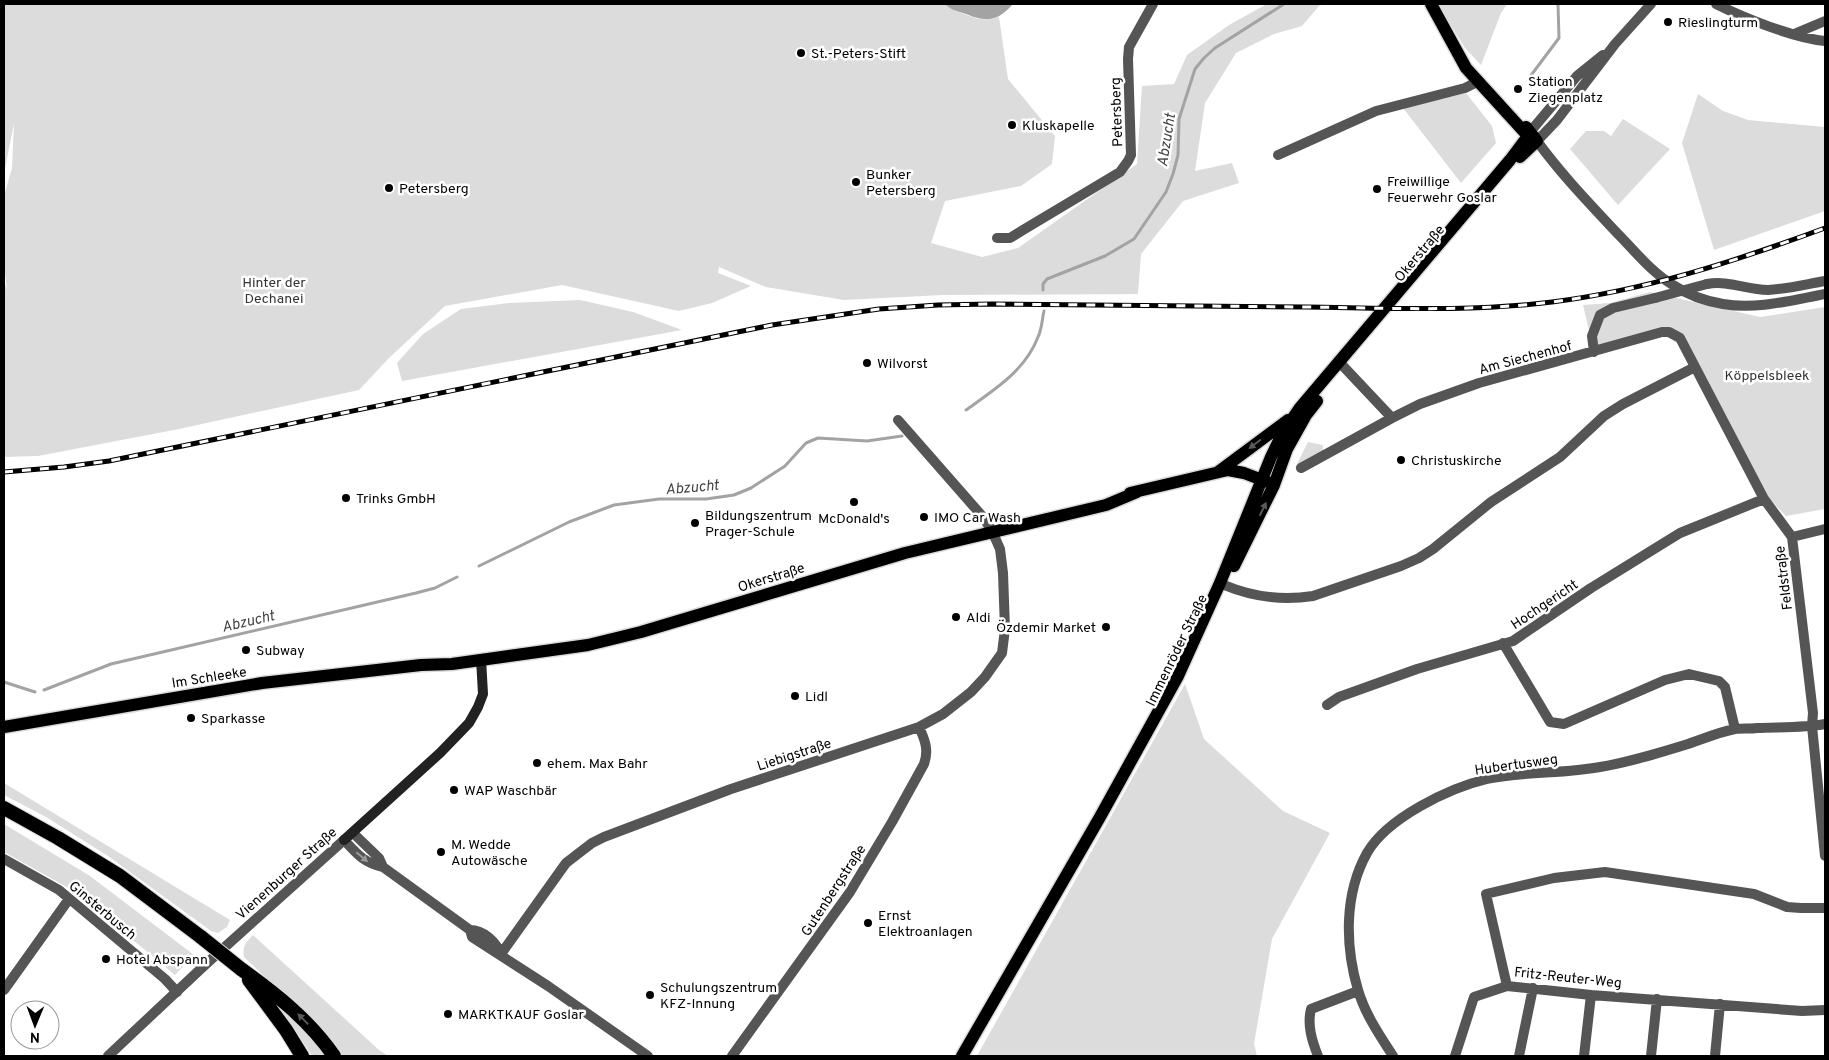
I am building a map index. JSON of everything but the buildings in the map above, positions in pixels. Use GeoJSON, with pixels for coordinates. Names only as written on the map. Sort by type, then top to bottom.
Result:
{"type":"FeatureCollection","features":[{"type":"Feature","properties":{"kind":"highway"},"geometry":{"type":"LineString","coordinates":[[4,808],[120,876],[271,990],[301,1017],[334,1056]]}},
{"type":"Feature","properties":{"kind":"highway"},"geometry":{"type":"LineString","coordinates":[[241,969],[286,1030],[302,1056]]}},
{"type":"Feature","properties":{"kind":"main road"},"geometry":{"type":"LineString","coordinates":[[1431,4],[1455,47],[1462,52],[1479,81],[1501,104],[1514,112],[1532,138]]}},
{"type":"Feature","properties":{"kind":"main road","name":"Okerstraße"},"geometry":{"type":"LineString","coordinates":[[1295,416],[1514,163],[1532,138]]}},
{"type":"Feature","properties":{"kind":"main road","name":"Okerstraße"},"geometry":{"type":"LineString","coordinates":[[1280,469],[1287,449],[1306,415],[1362,339]]}},
{"type":"Feature","properties":{"kind":"main road"},"geometry":{"type":"LineString","coordinates":[[1216,473],[1295,416]]}},
{"type":"Feature","properties":{"kind":"main road","name":"Immenröder Straße"},"geometry":{"type":"LineString","coordinates":[[962,1056],[1100,818],[1188,655],[1260,483],[1282,434],[1295,416]]}},
{"type":"Feature","properties":{"kind":"main road","name":"Immenröder Straße"},"geometry":{"type":"LineString","coordinates":[[1100,818],[1114,797],[1181,678],[1224,585],[1273,488],[1280,469]]}},
{"type":"Feature","properties":{"kind":"main road","name":"Okerstraße"},"geometry":{"type":"LineString","coordinates":[[479,660],[564,650],[620,638],[875,561],[1072,512],[1081,504],[1216,473],[1242,476],[1273,488]]}},
{"type":"Feature","properties":{"kind":"main road","name":"Im Schleeke"},"geometry":{"type":"LineString","coordinates":[[4,727],[244,686],[479,660]]}},
{"type":"Feature","properties":{"kind":"main road","name":"Vienenburger Straße"},"geometry":{"type":"LineString","coordinates":[[344,840],[440,753],[469,723],[478,707],[479,660]]}},
{"type":"Feature","properties":{"kind":"street","name":"Petersberg"},"geometry":{"type":"LineString","coordinates":[[997,238],[1010,238],[1120,172],[1125,167],[1131,155],[1129,47],[1153,4]]}},
{"type":"Feature","properties":{"kind":"street","name":"Okerstraße"},"geometry":{"type":"LineString","coordinates":[[1532,138],[1577,76],[1615,44],[1651,4]]}},
{"type":"Feature","properties":{"kind":"street"},"geometry":{"type":"LineString","coordinates":[[1716,4],[1730,11],[1794,34],[1825,41]]}},
{"type":"Feature","properties":{"kind":"street"},"geometry":{"type":"LineString","coordinates":[[1794,34],[1825,21]]}},
{"type":"Feature","properties":{"kind":"street"},"geometry":{"type":"LineString","coordinates":[[1278,154],[1362,116],[1464,88],[1479,81]]}},
{"type":"Feature","properties":{"kind":"street"},"geometry":{"type":"LineString","coordinates":[[1532,138],[1547,164],[1565,182],[1582,195],[1654,272],[1673,286],[1690,294],[1725,304],[1766,305],[1825,294]]}},
{"type":"Feature","properties":{"kind":"street"},"geometry":{"type":"LineString","coordinates":[[1594,352],[1592,336],[1600,315],[1612,308],[1720,282],[1768,290],[1825,280]]}},
{"type":"Feature","properties":{"kind":"street","name":"Am Siechenhof"},"geometry":{"type":"LineString","coordinates":[[1301,468],[1420,404],[1478,383],[1669,332]]}},
{"type":"Feature","properties":{"kind":"street","name":"Feldstraße"},"geometry":{"type":"LineString","coordinates":[[1669,332],[1680,338],[1764,498],[1792,537],[1813,713],[1812,726],[1825,856]]}},
{"type":"Feature","properties":{"kind":"street"},"geometry":{"type":"LineString","coordinates":[[1343,366],[1392,418]]}},
{"type":"Feature","properties":{"kind":"street"},"geometry":{"type":"LineString","coordinates":[[1224,585],[1247,594],[1301,598],[1313,596],[1401,566],[1433,549],[1491,502],[1560,457],[1604,416],[1623,404],[1695,367]]}},
{"type":"Feature","properties":{"kind":"street","name":"Liebigstraße"},"geometry":{"type":"LineString","coordinates":[[501,954],[566,862],[598,840],[731,789],[919,727],[943,714],[971,692],[986,677],[1002,653],[1005,629],[1000,549],[992,531],[977,509],[898,420]]}},
{"type":"Feature","properties":{"kind":"street","name":"Hochgericht"},"geometry":{"type":"LineString","coordinates":[[1327,705],[1339,697],[1417,669],[1513,641],[1591,588],[1680,534],[1764,498]]}},
{"type":"Feature","properties":{"kind":"street"},"geometry":{"type":"LineString","coordinates":[[1792,537],[1825,529]]}},
{"type":"Feature","properties":{"kind":"street"},"geometry":{"type":"LineString","coordinates":[[1503,643],[1550,722],[1564,724],[1665,680],[1689,674],[1719,682],[1725,687],[1735,729]]}},
{"type":"Feature","properties":{"kind":"street","name":"Hubertusweg"},"geometry":{"type":"LineString","coordinates":[[1393,1056],[1377,1032],[1358,991],[1351,957],[1348,919],[1359,872],[1371,848],[1387,831],[1408,814],[1431,800],[1487,779],[1597,768],[1632,761],[1735,729],[1825,724]]}},
{"type":"Feature","properties":{"kind":"street","name":"Gutenbergstraße"},"geometry":{"type":"LineString","coordinates":[[732,1056],[850,892],[892,822],[927,756],[924,739],[919,727]]}},
{"type":"Feature","properties":{"kind":"street"},"geometry":{"type":"LineString","coordinates":[[353,833],[379,858],[383,867]]}},
{"type":"Feature","properties":{"kind":"street"},"geometry":{"type":"LineString","coordinates":[[344,840],[371,864],[383,867],[470,930],[472,937],[501,954],[648,1056]]}},
{"type":"Feature","properties":{"kind":"street","name":"Vienenburger Straße"},"geometry":{"type":"LineString","coordinates":[[108,1056],[344,840]]}},
{"type":"Feature","properties":{"kind":"street","name":"Ginsterbusch"},"geometry":{"type":"LineString","coordinates":[[4,859],[37,877],[69,899],[165,979],[177,992]]}},
{"type":"Feature","properties":{"kind":"street","name":"Fritz-Reuter-Weg"},"geometry":{"type":"LineString","coordinates":[[1825,908],[1787,907],[1754,894],[1605,872],[1554,878],[1486,894],[1507,986],[1591,995],[1816,1012],[1825,1010]]}},
{"type":"Feature","properties":{"kind":"street"},"geometry":{"type":"LineString","coordinates":[[4,990],[69,899]]}},
{"type":"Feature","properties":{"kind":"street"},"geometry":{"type":"LineString","coordinates":[[1455,1056],[1474,997],[1507,986]]}},
{"type":"Feature","properties":{"kind":"street"},"geometry":{"type":"LineString","coordinates":[[1519,1056],[1533,988]]}},
{"type":"Feature","properties":{"kind":"street"},"geometry":{"type":"LineString","coordinates":[[1318,1056],[1312,1042],[1309,1019],[1311,1009],[1358,991]]}},
{"type":"Feature","properties":{"kind":"street"},"geometry":{"type":"LineString","coordinates":[[1584,1056],[1591,995]]}},
{"type":"Feature","properties":{"kind":"street"},"geometry":{"type":"LineString","coordinates":[[1651,1056],[1657,999]]}},
{"type":"Feature","properties":{"kind":"street"},"geometry":{"type":"LineString","coordinates":[[1715,1056],[1720,1004]]}},
{"type":"Feature","properties":{"kind":"green space","name":"Hinter der Dechanei"},"geometry":{"type":"Polygon","coordinates":[[[4,4],[945,4],[948,7],[979,19],[999,17],[1008,79],[1055,136],[1052,164],[1021,186],[945,201],[931,243],[982,257],[1018,248],[1137,164],[1142,86],[1174,84],[1187,55],[1229,25],[1267,4],[1324,4],[1319,6],[1302,26],[1274,34],[1236,53],[1205,103],[1195,171],[1232,163],[1239,183],[1183,201],[1141,254],[1138,294],[943,295],[844,300],[766,287],[719,267],[718,273],[751,286],[712,303],[679,311],[562,285],[445,306],[389,358],[359,390],[179,429],[38,456],[4,457],[4,280],[7,290],[4,265],[4,196],[12,168],[14,123],[4,174],[4,4]]]}},
{"type":"Feature","properties":{"kind":"green space"},"geometry":{"type":"Polygon","coordinates":[[[1438,4],[1507,4],[1501,13],[1481,65],[1465,48],[1438,4]]]}},
{"type":"Feature","properties":{"kind":"green space"},"geometry":{"type":"Polygon","coordinates":[[[1466,93],[1492,126],[1496,143],[1461,183],[1403,108],[1466,93]]]}},
{"type":"Feature","properties":{"kind":"green space"},"geometry":{"type":"Polygon","coordinates":[[[1698,94],[1723,111],[1748,120],[1825,127],[1825,211],[1714,250],[1682,143],[1698,94]]]}},
{"type":"Feature","properties":{"kind":"green space"},"geometry":{"type":"Polygon","coordinates":[[[1623,119],[1670,149],[1618,205],[1570,149],[1586,131],[1604,131],[1611,136],[1623,119]]]}},
{"type":"Feature","properties":{"kind":"green space","name":"Köppelsbleek"},"geometry":{"type":"Polygon","coordinates":[[[1650,292],[1760,317],[1825,307],[1825,509],[1786,516],[1759,489],[1680,338],[1669,332],[1594,352],[1583,305],[1610,303],[1650,292]]]}},
{"type":"Feature","properties":{"kind":"green space"},"geometry":{"type":"Polygon","coordinates":[[[580,300],[633,312],[682,330],[402,381],[397,363],[423,334],[461,309],[509,303],[580,300]]]}},
{"type":"Feature","properties":{"kind":"green space"},"geometry":{"type":"Polygon","coordinates":[[[1308,442],[1323,445],[1323,452],[1295,468],[1308,442]]]}},
{"type":"Feature","properties":{"kind":"green space"},"geometry":{"type":"Polygon","coordinates":[[[1185,684],[1204,739],[1283,811],[1330,833],[1272,939],[1254,1044],[1257,1056],[977,1056],[1185,684]]]}},
{"type":"Feature","properties":{"kind":"green space"},"geometry":{"type":"Polygon","coordinates":[[[4,783],[230,920],[227,927],[218,933],[211,931],[108,856],[46,817],[4,795],[4,783]]]}},
{"type":"Feature","properties":{"kind":"green space"},"geometry":{"type":"Polygon","coordinates":[[[4,824],[90,876],[194,955],[175,975],[74,891],[4,852],[4,824]]]}},
{"type":"Feature","properties":{"kind":"green space"},"geometry":{"type":"Polygon","coordinates":[[[253,935],[379,1050],[388,1056],[343,1056],[332,1041],[244,957],[245,945],[253,935]]]}},
{"type":"Feature","properties":{"kind":"green space"},"geometry":{"type":"Polygon","coordinates":[[[273,1002],[283,1005],[329,1056],[312,1056],[292,1025],[273,1002]]]}},
{"type":"Feature","properties":{"kind":"shaded area"},"geometry":{"type":"Polygon","coordinates":[[[945,4],[1013,4],[996,18],[984,19],[956,11],[945,4]]]}},
{"type":"Feature","properties":{"kind":"waterway","name":"Abzucht"},"geometry":{"type":"LineString","coordinates":[[1043,290],[1043,284],[1047,279],[1105,256],[1134,239],[1166,192],[1173,174],[1178,155],[1179,119],[1195,69],[1215,48],[1284,4]]}},
{"type":"Feature","properties":{"kind":"waterway"},"geometry":{"type":"LineString","coordinates":[[1529,78],[1559,38],[1558,4]]}},
{"type":"Feature","properties":{"kind":"waterway","name":"Abzucht"},"geometry":{"type":"LineString","coordinates":[[966,410],[1008,379],[1025,360],[1039,334],[1044,311]]}},
{"type":"Feature","properties":{"kind":"waterway","name":"Abzucht"},"geometry":{"type":"LineString","coordinates":[[479,566],[569,522],[614,505],[659,499],[706,499],[734,495],[751,488],[785,466],[806,443],[818,438],[867,441],[902,436]]}},
{"type":"Feature","properties":{"kind":"waterway","name":"Abzucht"},"geometry":{"type":"LineString","coordinates":[[44,690],[111,664],[416,593],[435,588],[457,577]]}},
{"type":"Feature","properties":{"kind":"waterway","name":"Abzucht"},"geometry":{"type":"LineString","coordinates":[[4,682],[35,692]]}},
{"type":"Feature","properties":{"kind":"railway"},"geometry":{"type":"LineString","coordinates":[[4,472],[109,461],[772,325],[879,309],[992,304],[1429,309],[1522,305],[1587,297],[1657,282],[1725,263],[1825,228]]}},
{"type":"Feature","properties":{"kind":"place","name":"Rieslingturm"},"geometry":{"type":"Point","coordinates":[1668,22]}},
{"type":"Feature","properties":{"kind":"place","name":"St.-Peters-Stift"},"geometry":{"type":"Point","coordinates":[801,53]}},
{"type":"Feature","properties":{"kind":"place","name":"Station Ziegenplatz"},"geometry":{"type":"Point","coordinates":[1518,89]}},
{"type":"Feature","properties":{"kind":"place","name":"Kluskapelle"},"geometry":{"type":"Point","coordinates":[1012,125]}},
{"type":"Feature","properties":{"kind":"place","name":"Bunker Petersberg"},"geometry":{"type":"Point","coordinates":[856,182]}},
{"type":"Feature","properties":{"kind":"place","name":"Petersberg"},"geometry":{"type":"Point","coordinates":[389,188]}},
{"type":"Feature","properties":{"kind":"place","name":"Freiwillige Feuerwehr Goslar"},"geometry":{"type":"Point","coordinates":[1377,189]}},
{"type":"Feature","properties":{"kind":"place","name":"Wilvorst"},"geometry":{"type":"Point","coordinates":[867,363]}},
{"type":"Feature","properties":{"kind":"place","name":"Christuskirche"},"geometry":{"type":"Point","coordinates":[1401,460]}},
{"type":"Feature","properties":{"kind":"place","name":"Trinks GmbH"},"geometry":{"type":"Point","coordinates":[346,498]}},
{"type":"Feature","properties":{"kind":"place","name":"McDonald's"},"geometry":{"type":"Point","coordinates":[854,502]}},
{"type":"Feature","properties":{"kind":"place","name":"IMO Car Wash"},"geometry":{"type":"Point","coordinates":[924,517]}},
{"type":"Feature","properties":{"kind":"place","name":"Bildungszentrum Prager-Schule"},"geometry":{"type":"Point","coordinates":[695,523]}},
{"type":"Feature","properties":{"kind":"place","name":"Aldi"},"geometry":{"type":"Point","coordinates":[956,617]}},
{"type":"Feature","properties":{"kind":"place","name":"Özdemir Market"},"geometry":{"type":"Point","coordinates":[1106,627]}},
{"type":"Feature","properties":{"kind":"place","name":"Subway"},"geometry":{"type":"Point","coordinates":[246,650]}},
{"type":"Feature","properties":{"kind":"place","name":"Lidl"},"geometry":{"type":"Point","coordinates":[795,696]}},
{"type":"Feature","properties":{"kind":"place","name":"Sparkasse"},"geometry":{"type":"Point","coordinates":[191,718]}},
{"type":"Feature","properties":{"kind":"place","name":"ehem. Max Bahr"},"geometry":{"type":"Point","coordinates":[537,763]}},
{"type":"Feature","properties":{"kind":"place","name":"WAP Waschbär"},"geometry":{"type":"Point","coordinates":[454,790]}},
{"type":"Feature","properties":{"kind":"place","name":"M. Wedde Autowäsche"},"geometry":{"type":"Point","coordinates":[441,852]}},
{"type":"Feature","properties":{"kind":"place","name":"Ernst Elektroanlagen"},"geometry":{"type":"Point","coordinates":[868,923]}},
{"type":"Feature","properties":{"kind":"place","name":"Hotel Abspann"},"geometry":{"type":"Point","coordinates":[106,959]}},
{"type":"Feature","properties":{"kind":"place","name":"Schulungszentrum KFZ-Innung"},"geometry":{"type":"Point","coordinates":[650,995]}},
{"type":"Feature","properties":{"kind":"place","name":"MARKTKAUF Goslar"},"geometry":{"type":"Point","coordinates":[448,1014]}}]}
